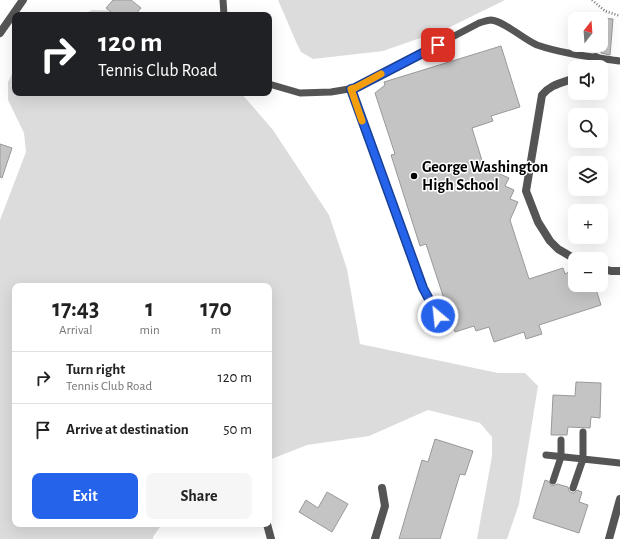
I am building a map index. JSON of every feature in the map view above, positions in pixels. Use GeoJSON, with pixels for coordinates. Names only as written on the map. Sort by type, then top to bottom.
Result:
{"type":"FeatureCollection","features":[{"type":"Feature","properties":{"kind":"street"},"geometry":{"type":"LineString","coordinates":[[15,12],[23,0]]}},
{"type":"Feature","properties":{"kind":"street"},"geometry":{"type":"LineString","coordinates":[[0,33],[12,16]]}},
{"type":"Feature","properties":{"kind":"street"},"geometry":{"type":"LineString","coordinates":[[568,80],[554,84],[547,89],[542,96],[526,191],[538,222],[550,241],[558,249],[568,255]]}},
{"type":"Feature","properties":{"kind":"street"},"geometry":{"type":"LineString","coordinates":[[608,270],[620,271]]}},
{"type":"Feature","properties":{"kind":"street"},"geometry":{"type":"LineString","coordinates":[[375,539],[385,506],[382,488]]}},
{"type":"Feature","properties":{"kind":"street"},"geometry":{"type":"LineString","coordinates":[[609,539],[620,499]]}},
{"type":"Feature","properties":{"kind":"street"},"geometry":{"type":"LineString","coordinates":[[268,527],[271,539]]}},
{"type":"Feature","properties":{"kind":"lane"},"geometry":{"type":"LineString","coordinates":[[223,0],[224,12]]}},
{"type":"Feature","properties":{"kind":"lane"},"geometry":{"type":"LineString","coordinates":[[272,85],[300,93],[331,92],[355,88],[479,23],[490,20],[505,25],[512,31],[536,44],[551,49],[620,61]]}},
{"type":"Feature","properties":{"kind":"lane"},"geometry":{"type":"LineString","coordinates":[[351,89],[423,288],[438,316]]}},
{"type":"Feature","properties":{"kind":"lane"},"geometry":{"type":"LineString","coordinates":[[573,488],[583,459],[583,432]]}},
{"type":"Feature","properties":{"kind":"lane"},"geometry":{"type":"LineString","coordinates":[[553,481],[561,456],[561,440]]}},
{"type":"Feature","properties":{"kind":"lane"},"geometry":{"type":"LineString","coordinates":[[546,455],[620,463]]}},
{"type":"Feature","properties":{"kind":"path"},"geometry":{"type":"LineString","coordinates":[[592,0],[605,11],[620,16]]}},
{"type":"Feature","properties":{"kind":"shaded area"},"geometry":{"type":"Polygon","coordinates":[[[278,0],[505,0],[446,29],[383,51],[313,59],[301,52],[278,0]]]}},
{"type":"Feature","properties":{"kind":"shaded area"},"geometry":{"type":"Polygon","coordinates":[[[92,10],[134,12],[88,12],[92,10]]]}},
{"type":"Feature","properties":{"kind":"shaded area"},"geometry":{"type":"Polygon","coordinates":[[[12,74],[12,96],[244,96],[273,130],[329,215],[347,269],[360,344],[498,373],[525,373],[538,386],[519,504],[507,539],[477,539],[492,456],[492,437],[480,423],[428,410],[369,436],[307,445],[272,459],[272,283],[12,283],[12,527],[160,527],[153,539],[0,539],[0,220],[26,152],[24,133],[8,100],[8,82],[12,74]]]}},
{"type":"Feature","properties":{"kind":"building"},"geometry":{"type":"Polygon","coordinates":[[[113,0],[131,0],[141,8],[138,12],[111,12],[106,8],[113,0]]]}},
{"type":"Feature","properties":{"kind":"building"},"geometry":{"type":"Polygon","coordinates":[[[608,19],[613,19],[610,55],[601,53],[608,52],[608,19]]]}},
{"type":"Feature","properties":{"kind":"building","name":"George Washington High School"},"geometry":{"type":"Polygon","coordinates":[[[501,46],[520,107],[491,116],[493,121],[472,128],[484,167],[509,178],[505,186],[514,190],[510,199],[518,202],[510,220],[529,279],[563,268],[565,274],[568,272],[568,292],[597,292],[601,305],[539,325],[542,334],[526,339],[524,332],[494,342],[489,327],[476,331],[474,326],[455,332],[426,244],[420,246],[391,155],[395,154],[375,93],[385,85],[384,82],[501,46]]]}},
{"type":"Feature","properties":{"kind":"building"},"geometry":{"type":"Polygon","coordinates":[[[0,144],[12,148],[2,178],[0,177],[0,144]]]}},
{"type":"Feature","properties":{"kind":"building"},"geometry":{"type":"Polygon","coordinates":[[[576,382],[601,383],[600,418],[591,417],[590,428],[568,427],[567,435],[551,435],[553,395],[575,396],[576,382]]]}},
{"type":"Feature","properties":{"kind":"building"},"geometry":{"type":"Polygon","coordinates":[[[435,439],[473,451],[465,475],[460,474],[440,539],[399,539],[422,460],[428,462],[435,439]]]}},
{"type":"Feature","properties":{"kind":"building"},"geometry":{"type":"Polygon","coordinates":[[[545,480],[552,486],[557,484],[568,487],[569,491],[572,493],[577,490],[582,492],[579,502],[588,505],[579,533],[533,518],[545,480]]]}},
{"type":"Feature","properties":{"kind":"building"},"geometry":{"type":"Polygon","coordinates":[[[327,492],[348,504],[332,532],[299,512],[306,500],[318,508],[327,492]]]}},
{"type":"Feature","properties":{"kind":"slow traffic"},"geometry":{"type":"LineString","coordinates":[[362,121],[351,89],[381,74]]}},
{"type":"Feature","properties":{"kind":"place","name":"George Washington High School"},"geometry":{"type":"Point","coordinates":[414,176]}},
{"type":"Feature","properties":{"kind":"route"},"geometry":{"type":"LineString","coordinates":[[438,45],[351,89],[423,288],[438,316]]}}]}
